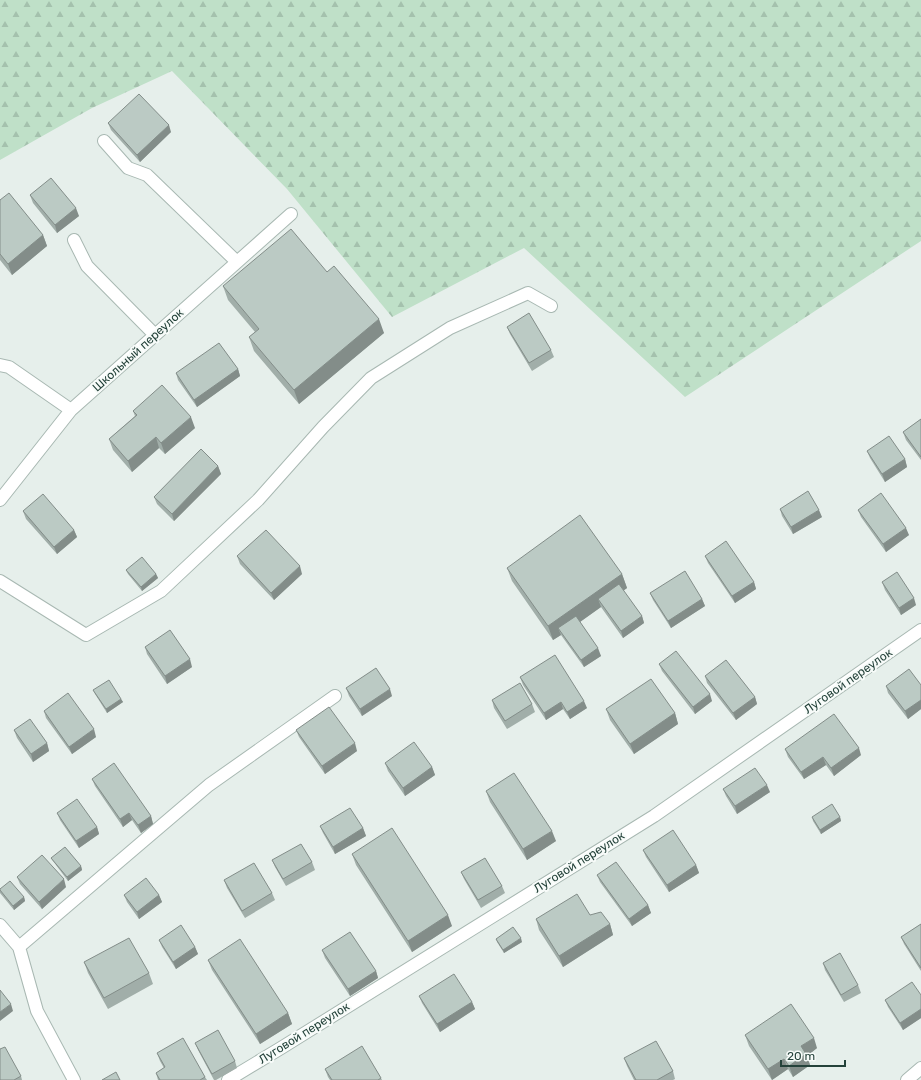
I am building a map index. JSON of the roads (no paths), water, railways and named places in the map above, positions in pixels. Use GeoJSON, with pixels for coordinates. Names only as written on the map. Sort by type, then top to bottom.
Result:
{"type":"FeatureCollection","features":[{"type":"Feature","properties":{"kind":"street"},"geometry":{"type":"LineString","coordinates":[[104,141],[128,168],[147,175],[236,262]]}},
{"type":"Feature","properties":{"kind":"street","name":"Школьный переулок"},"geometry":{"type":"LineString","coordinates":[[0,500],[71,410],[291,214]]}},
{"type":"Feature","properties":{"kind":"street"},"geometry":{"type":"LineString","coordinates":[[74,240],[87,266],[156,335]]}},
{"type":"Feature","properties":{"kind":"street"},"geometry":{"type":"LineString","coordinates":[[0,581],[86,635],[161,591],[258,500],[323,427],[371,378],[450,328],[528,293],[551,306]]}},
{"type":"Feature","properties":{"kind":"street"},"geometry":{"type":"LineString","coordinates":[[0,365],[9,367],[71,410]]}},
{"type":"Feature","properties":{"kind":"street","name":"Луговой переулок"},"geometry":{"type":"LineString","coordinates":[[228,1080],[654,816],[921,630]]}},
{"type":"Feature","properties":{"kind":"street"},"geometry":{"type":"LineString","coordinates":[[19,947],[209,785],[334,696]]}},
{"type":"Feature","properties":{"kind":"street"},"geometry":{"type":"LineString","coordinates":[[0,925],[19,947],[37,1011],[74,1080]]}},
{"type":"Feature","properties":{"kind":"street"},"geometry":{"type":"LineString","coordinates":[[907,1080],[921,1068]]}}]}
